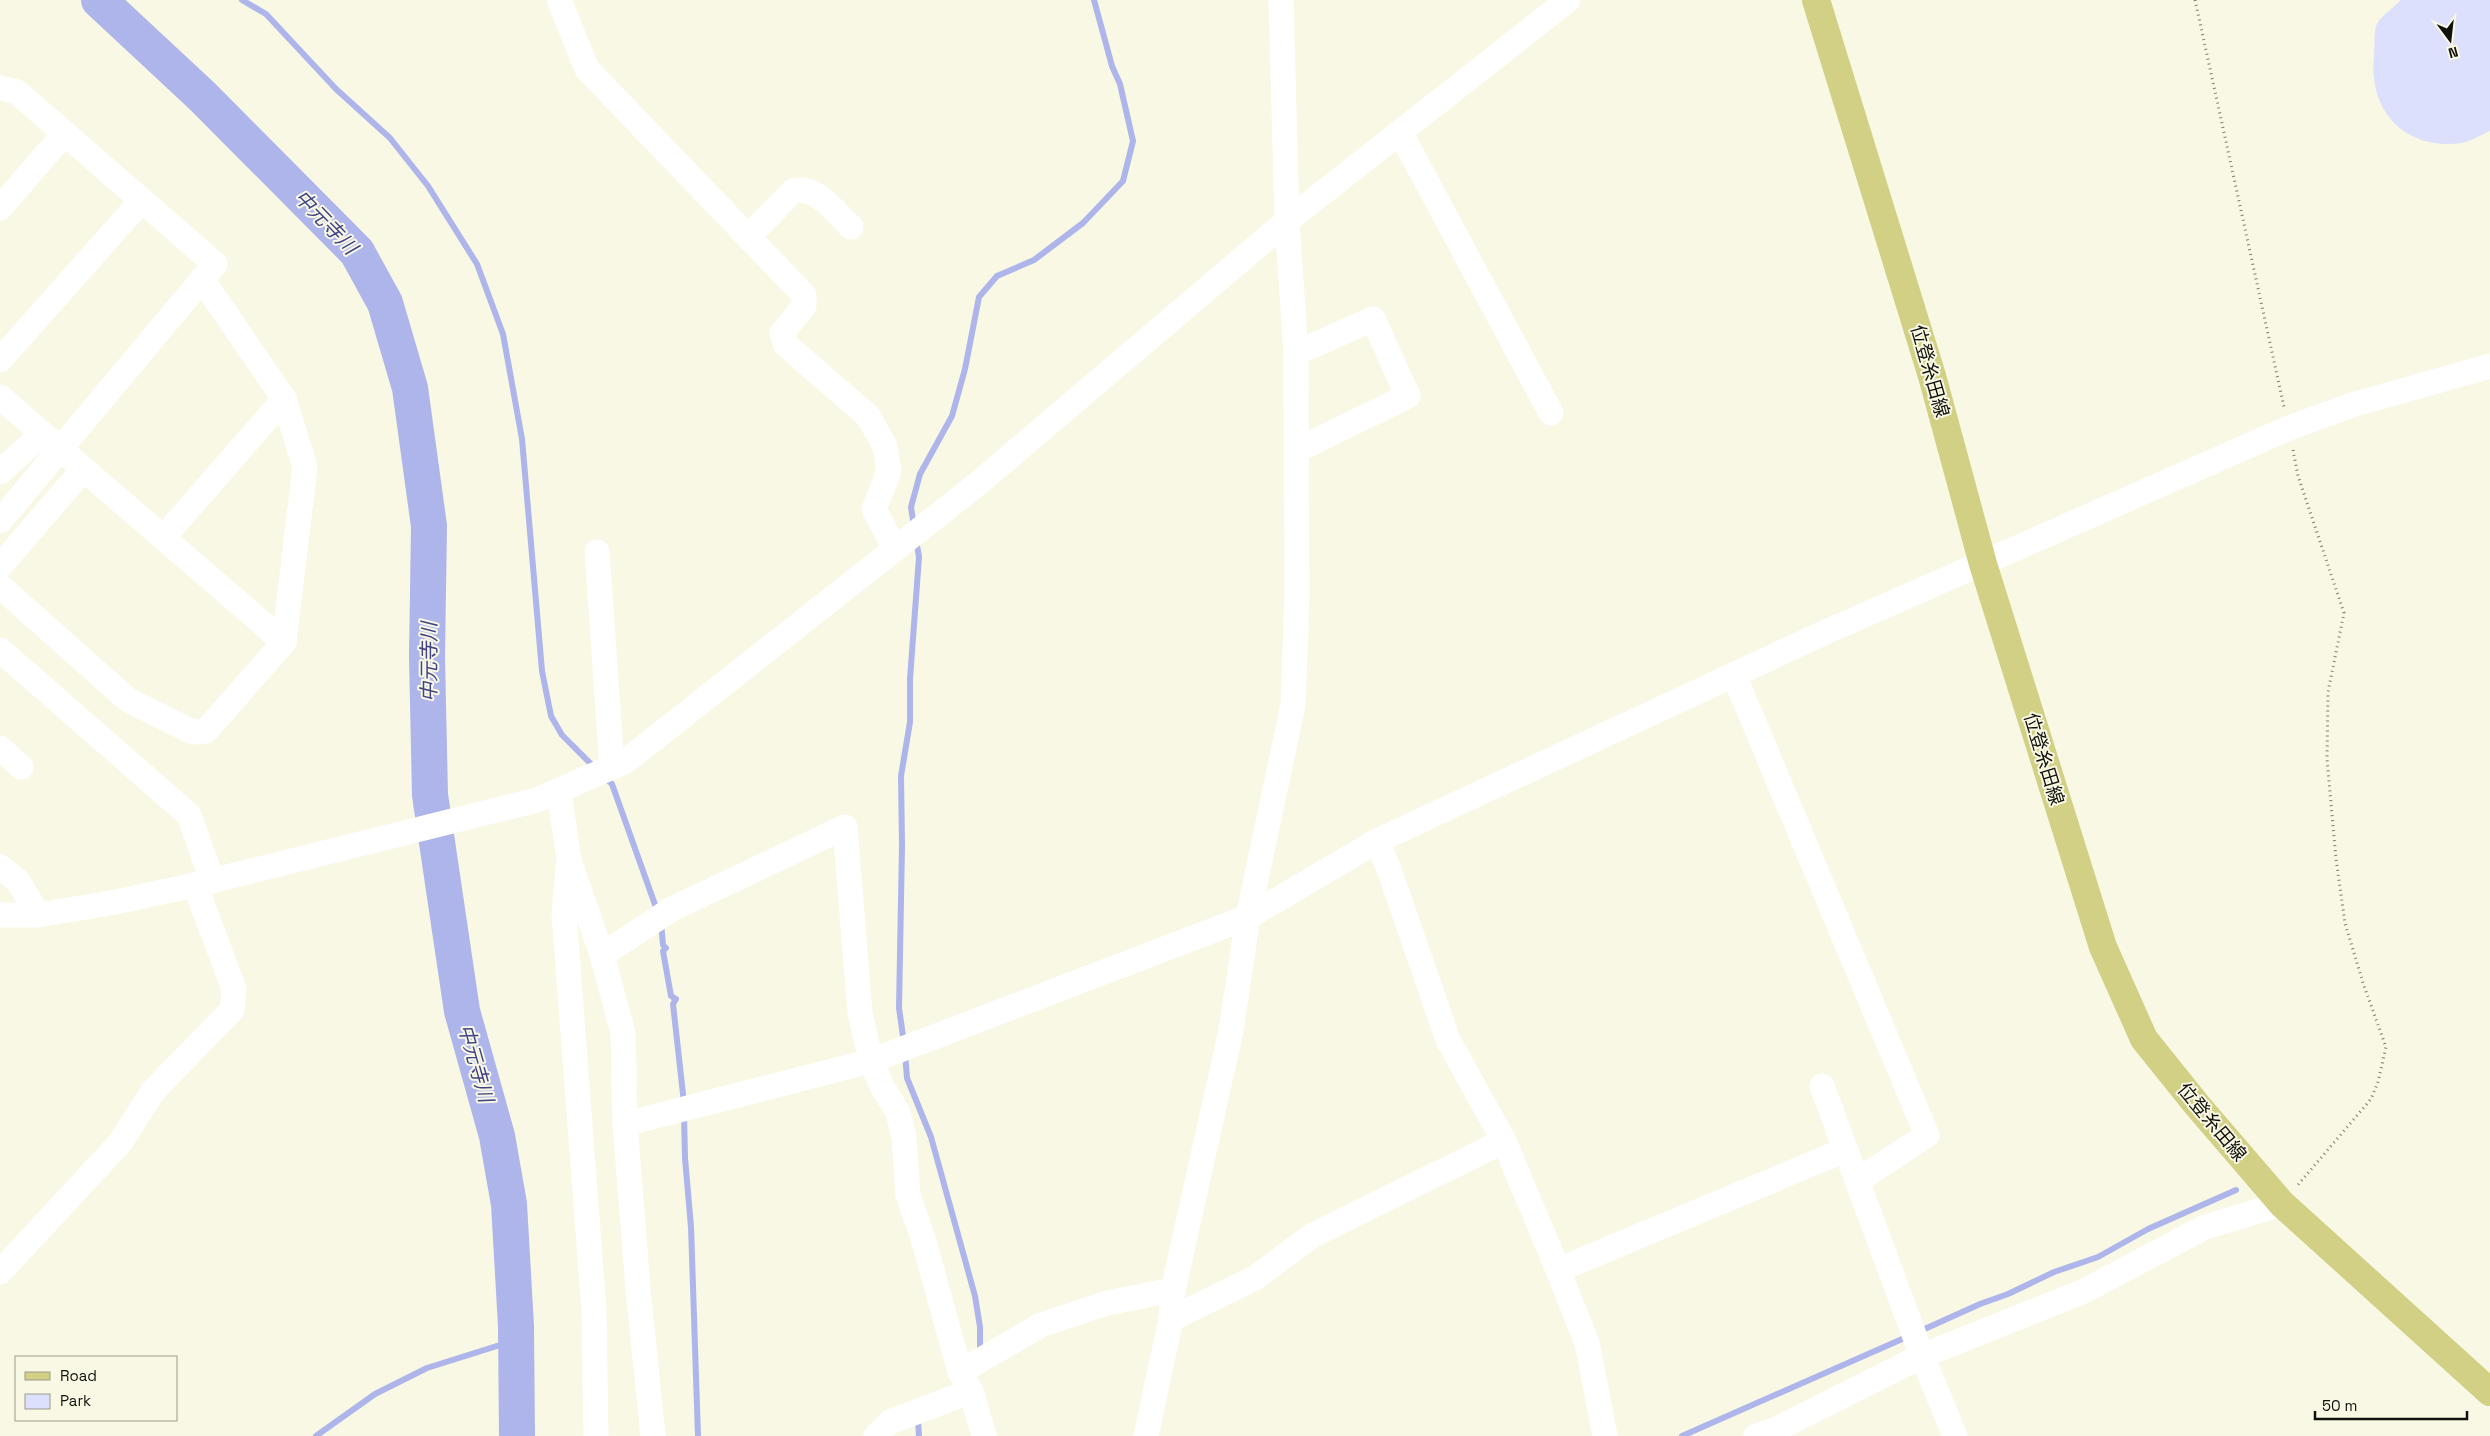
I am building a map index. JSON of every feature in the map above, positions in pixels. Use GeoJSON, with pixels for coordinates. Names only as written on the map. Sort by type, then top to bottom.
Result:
{"type":"FeatureCollection","features":[{"type":"Feature","properties":{"kind":"main road","name":"位登糸田線"},"geometry":{"type":"LineString","coordinates":[[1816,0],[1932,376],[1983,564],[2103,947],[2144,1039],[2197,1105],[2282,1204],[2490,1392]]}},
{"type":"Feature","properties":{"kind":"street"},"geometry":{"type":"LineString","coordinates":[[559,0],[588,69],[804,295],[804,306],[782,333],[786,345],[868,416],[885,446],[889,472],[874,509],[895,549]]}},
{"type":"Feature","properties":{"kind":"street"},"geometry":{"type":"LineString","coordinates":[[1146,1436],[1171,1318],[1173,1290],[1230,1031],[1248,917],[1293,705],[1297,597],[1296,353],[1287,221],[1280,0]]}},
{"type":"Feature","properties":{"kind":"street"},"geometry":{"type":"LineString","coordinates":[[0,915],[38,915],[112,903],[204,883],[320,852],[548,796],[626,761],[975,486],[1287,221],[1568,0]]}},
{"type":"Feature","properties":{"kind":"street"},"geometry":{"type":"LineString","coordinates":[[0,88],[17,92],[215,264],[0,521]]}},
{"type":"Feature","properties":{"kind":"street"},"geometry":{"type":"LineString","coordinates":[[1400,132],[1551,413]]}},
{"type":"Feature","properties":{"kind":"street"},"geometry":{"type":"LineString","coordinates":[[0,208],[64,134]]}},
{"type":"Feature","properties":{"kind":"street"},"geometry":{"type":"LineString","coordinates":[[748,237],[793,191],[803,188],[813,192],[851,227]]}},
{"type":"Feature","properties":{"kind":"street"},"geometry":{"type":"LineString","coordinates":[[0,360],[142,200]]}},
{"type":"Feature","properties":{"kind":"street"},"geometry":{"type":"LineString","coordinates":[[0,586],[128,700],[193,732],[206,731],[284,642],[305,467],[284,399],[202,279]]}},
{"type":"Feature","properties":{"kind":"street"},"geometry":{"type":"LineString","coordinates":[[1296,353],[1373,319],[1408,396],[1296,450]]}},
{"type":"Feature","properties":{"kind":"street"},"geometry":{"type":"LineString","coordinates":[[625,1124],[871,1061],[1248,917],[1376,841],[1734,675],[2289,428],[2352,405],[2490,366]]}},
{"type":"Feature","properties":{"kind":"street"},"geometry":{"type":"LineString","coordinates":[[0,397],[284,642]]}},
{"type":"Feature","properties":{"kind":"street"},"geometry":{"type":"LineString","coordinates":[[163,538],[284,399]]}},
{"type":"Feature","properties":{"kind":"street"},"geometry":{"type":"LineString","coordinates":[[0,472],[42,434]]}},
{"type":"Feature","properties":{"kind":"street"},"geometry":{"type":"LineString","coordinates":[[0,566],[83,470]]}},
{"type":"Feature","properties":{"kind":"street"},"geometry":{"type":"LineString","coordinates":[[597,552],[612,767]]}},
{"type":"Feature","properties":{"kind":"street"},"geometry":{"type":"LineString","coordinates":[[0,650],[189,815],[204,883],[234,989],[232,1010],[153,1091],[120,1143],[0,1272]]}},
{"type":"Feature","properties":{"kind":"street"},"geometry":{"type":"LineString","coordinates":[[1734,675],[1928,1135],[1857,1181]]}},
{"type":"Feature","properties":{"kind":"street"},"geometry":{"type":"LineString","coordinates":[[0,748],[21,767]]}},
{"type":"Feature","properties":{"kind":"street"},"geometry":{"type":"LineString","coordinates":[[548,796],[602,955],[623,1033],[625,1124],[638,1289],[653,1436]]}},
{"type":"Feature","properties":{"kind":"street"},"geometry":{"type":"LineString","coordinates":[[602,955],[672,909],[844,827],[860,1013],[871,1061],[882,1088],[898,1112],[904,1138],[908,1195],[984,1436]]}},
{"type":"Feature","properties":{"kind":"street"},"geometry":{"type":"LineString","coordinates":[[1376,841],[1390,872],[1448,1040],[1504,1141],[1587,1344],[1605,1436]]}},
{"type":"Feature","properties":{"kind":"street"},"geometry":{"type":"LineString","coordinates":[[569,860],[564,913],[594,1311],[596,1436]]}},
{"type":"Feature","properties":{"kind":"street"},"geometry":{"type":"LineString","coordinates":[[0,867],[18,880],[38,915]]}},
{"type":"Feature","properties":{"kind":"street"},"geometry":{"type":"LineString","coordinates":[[1822,1086],[1922,1356],[1955,1436]]}},
{"type":"Feature","properties":{"kind":"street"},"geometry":{"type":"LineString","coordinates":[[1171,1318],[1255,1278],[1313,1235],[1504,1141]]}},
{"type":"Feature","properties":{"kind":"street"},"geometry":{"type":"LineString","coordinates":[[1558,1270],[1846,1150]]}},
{"type":"Feature","properties":{"kind":"street"},"geometry":{"type":"LineString","coordinates":[[1756,1436],[1777,1429],[1922,1356],[2084,1291],[2205,1226],[2282,1204]]}},
{"type":"Feature","properties":{"kind":"street"},"geometry":{"type":"LineString","coordinates":[[876,1436],[890,1422],[966,1382],[1041,1325],[1107,1303],[1173,1290]]}},
{"type":"Feature","properties":{"kind":"path"},"geometry":{"type":"LineString","coordinates":[[2195,0],[2298,476],[2344,613],[2328,692],[2327,759],[2336,859],[2345,923],[2363,983],[2386,1047],[2378,1082],[2371,1099],[2282,1204]]}},
{"type":"Feature","properties":{"kind":"green space"},"geometry":{"type":"Polygon","coordinates":[[[2401,0],[2490,0],[2490,131],[2462,143],[2442,144],[2423,141],[2394,123],[2384,110],[2377,94],[2374,76],[2375,29],[2380,19],[2401,0]]]}},
{"type":"Feature","properties":{"kind":"waterway","name":"中元寺川"},"geometry":{"type":"LineString","coordinates":[[99,0],[202,96],[357,252],[385,303],[410,388],[429,526],[427,657],[430,795],[462,1011],[497,1136],[509,1204],[516,1326],[517,1436]]}},
{"type":"Feature","properties":{"kind":"waterway","name":"中元寺川"},"geometry":{"type":"LineString","coordinates":[[104,6],[112,0]]}},
{"type":"Feature","properties":{"kind":"waterway"},"geometry":{"type":"LineString","coordinates":[[242,0],[266,14],[336,89],[390,138],[428,186],[477,264],[503,334],[522,439],[542,671],[551,716],[562,735],[595,768]]}},
{"type":"Feature","properties":{"kind":"waterway"},"geometry":{"type":"LineString","coordinates":[[914,527],[911,507],[920,474],[952,416],[965,369],[979,297],[997,276],[1034,260],[1083,223],[1123,181],[1133,141],[1120,84],[1112,66],[1094,0]]}},
{"type":"Feature","properties":{"kind":"waterway"},"geometry":{"type":"LineString","coordinates":[[904,1043],[899,1008],[902,846],[901,776],[910,722],[910,679],[919,557],[916,540]]}},
{"type":"Feature","properties":{"kind":"waterway"},"geometry":{"type":"LineString","coordinates":[[604,777],[612,784],[658,913]]}},
{"type":"Feature","properties":{"kind":"waterway"},"geometry":{"type":"LineString","coordinates":[[661,922],[663,945],[666,948],[663,951],[671,996],[676,999],[673,1004],[684,1103]]}},
{"type":"Feature","properties":{"kind":"waterway"},"geometry":{"type":"LineString","coordinates":[[905,1053],[907,1078],[931,1137],[975,1296],[980,1327],[980,1354]]}},
{"type":"Feature","properties":{"kind":"waterway"},"geometry":{"type":"LineString","coordinates":[[684,1115],[685,1158],[691,1227],[698,1436]]}},
{"type":"Feature","properties":{"kind":"waterway"},"geometry":{"type":"LineString","coordinates":[[1918,1332],[1980,1304],[2008,1294],[2054,1272],[2098,1257],[2148,1229],[2236,1190]]}},
{"type":"Feature","properties":{"kind":"waterway"},"geometry":{"type":"LineString","coordinates":[[1682,1436],[1909,1336]]}},
{"type":"Feature","properties":{"kind":"waterway"},"geometry":{"type":"LineString","coordinates":[[316,1436],[375,1394],[427,1368],[516,1340]]}},
{"type":"Feature","properties":{"kind":"waterway"},"geometry":{"type":"LineString","coordinates":[[919,1436],[918,1420],[921,1418]]}}]}
